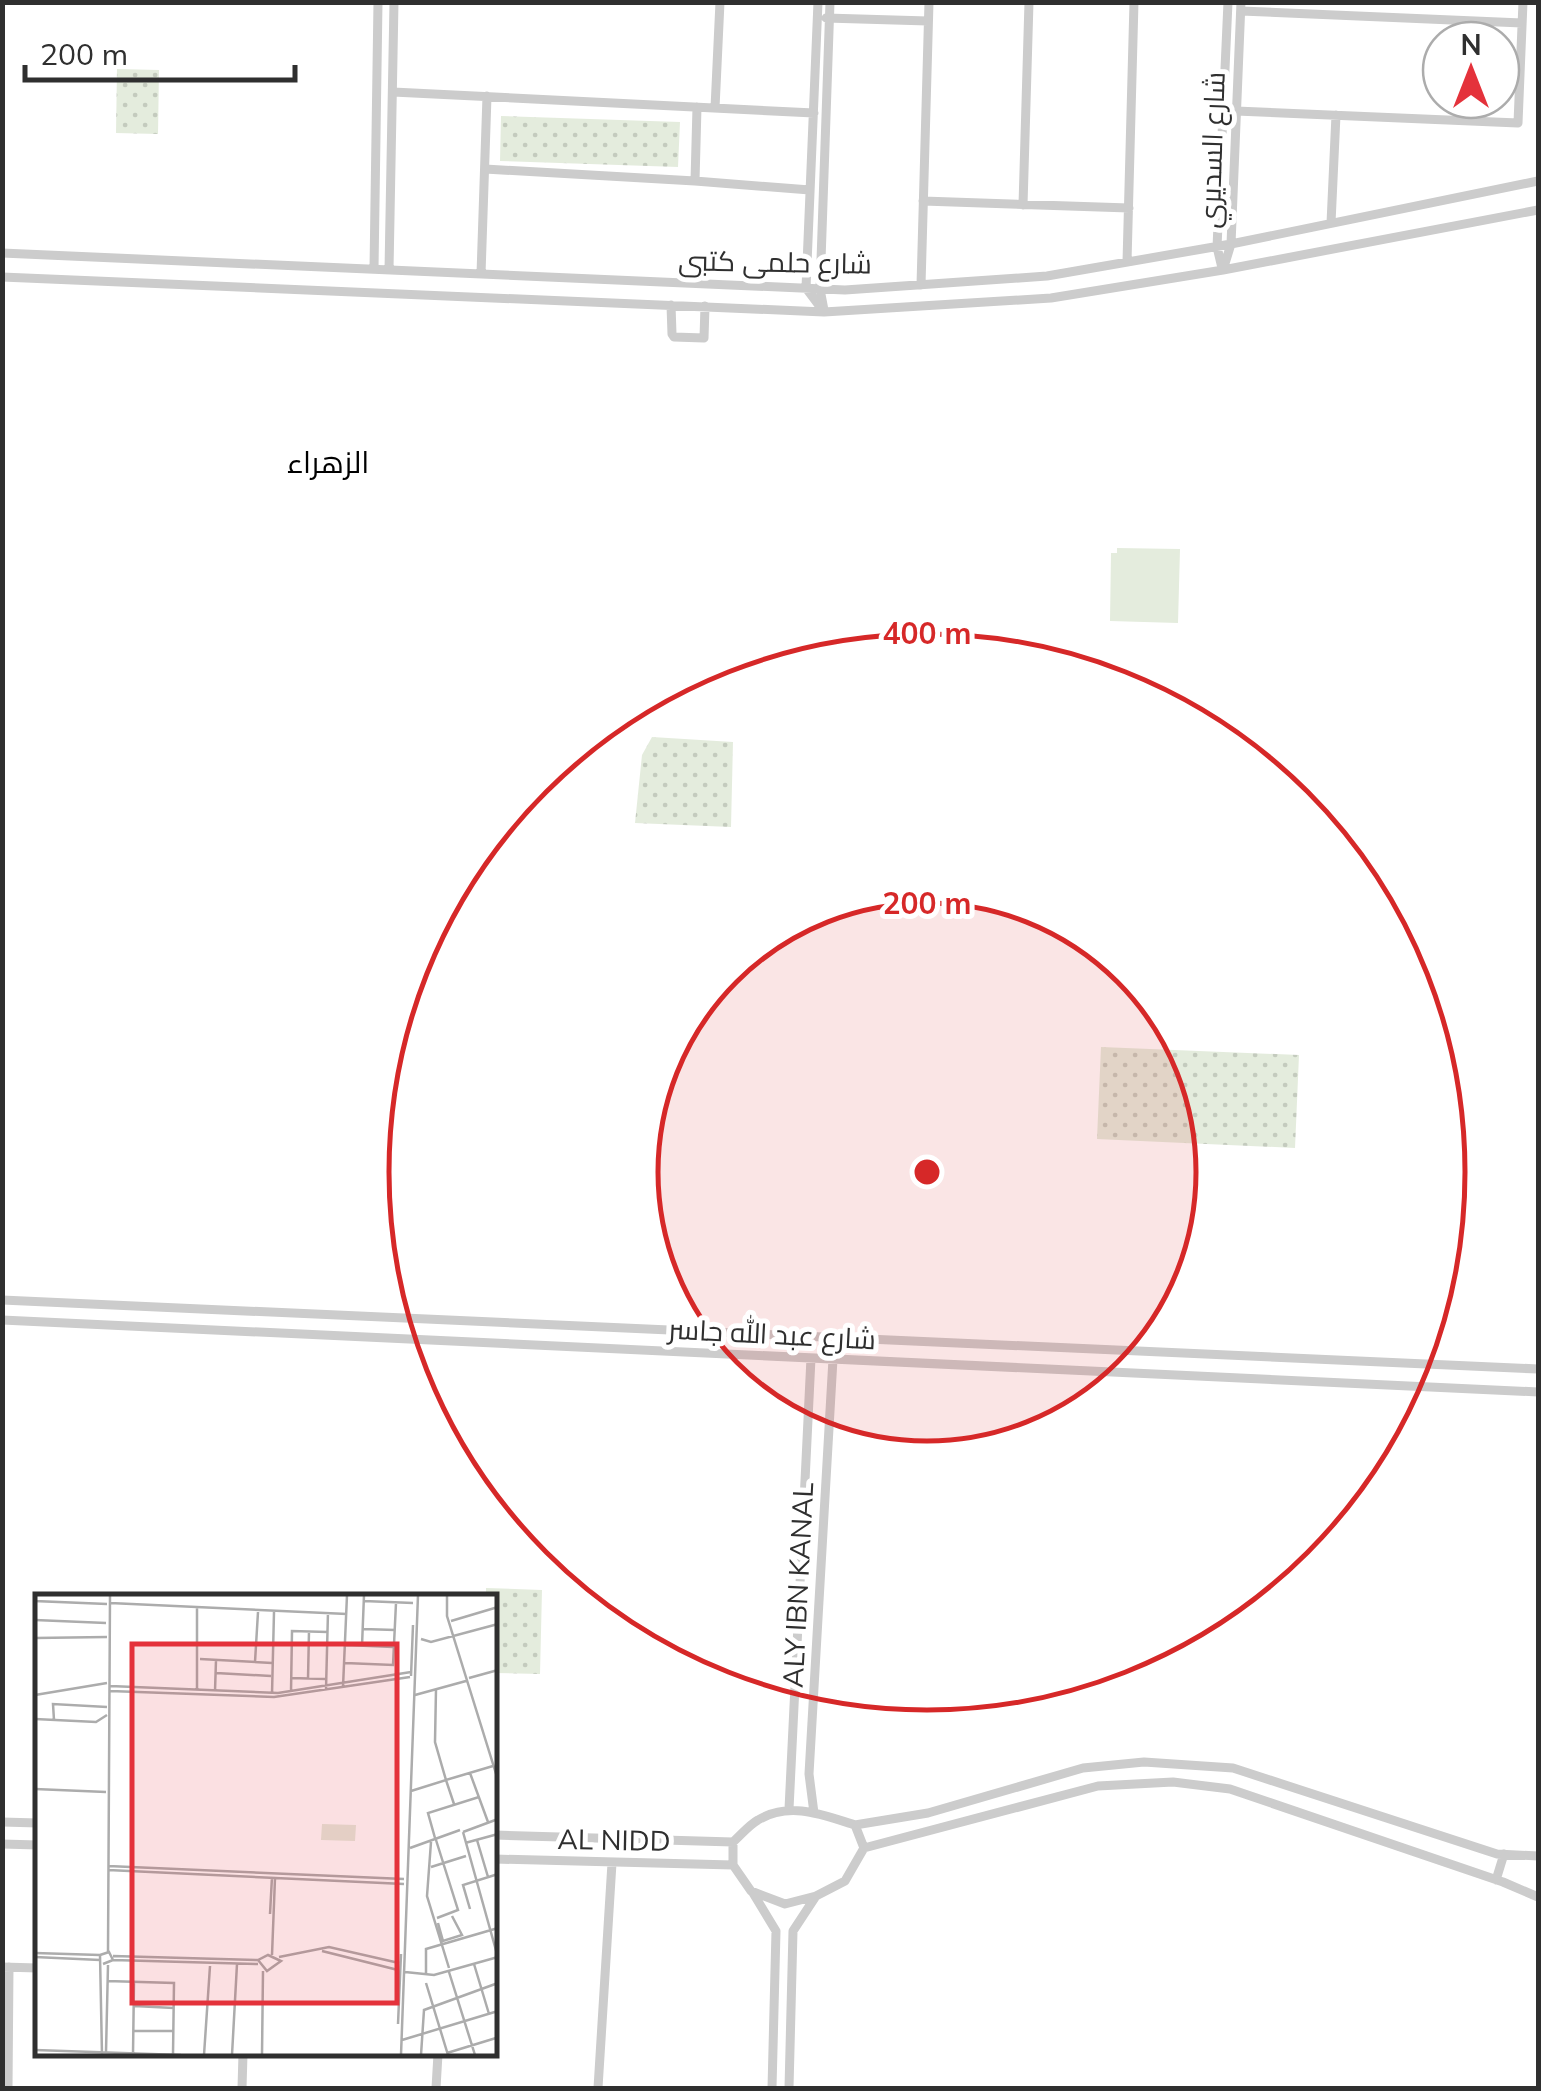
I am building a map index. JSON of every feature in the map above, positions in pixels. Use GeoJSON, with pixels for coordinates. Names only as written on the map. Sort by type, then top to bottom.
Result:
{"type":"FeatureCollection","features":[{"type":"Feature","properties":{"kind":"street"},"geometry":{"type":"LineString","coordinates":[[378,3],[388,8],[394,2]]}},
{"type":"Feature","properties":{"kind":"street"},"geometry":{"type":"LineString","coordinates":[[390,270],[394,2]]}},
{"type":"Feature","properties":{"kind":"street"},"geometry":{"type":"LineString","coordinates":[[715,108],[720,2]]}},
{"type":"Feature","properties":{"kind":"street"},"geometry":{"type":"LineString","coordinates":[[818,2],[806,288],[824,312]]}},
{"type":"Feature","properties":{"kind":"street"},"geometry":{"type":"LineString","coordinates":[[824,312],[820,289],[830,2]]}},
{"type":"Feature","properties":{"kind":"street"},"geometry":{"type":"LineString","coordinates":[[921,285],[929,2]]}},
{"type":"Feature","properties":{"kind":"street"},"geometry":{"type":"LineString","coordinates":[[1024,204],[1028,2]]}},
{"type":"Feature","properties":{"kind":"street"},"geometry":{"type":"LineString","coordinates":[[1127,262],[1134,2]]}},
{"type":"Feature","properties":{"kind":"street","name":"شارع السديري"},"geometry":{"type":"LineString","coordinates":[[1223,270],[1217,246],[1228,2]]}},
{"type":"Feature","properties":{"kind":"street"},"geometry":{"type":"LineString","coordinates":[[1338,15],[1339,2]]}},
{"type":"Feature","properties":{"kind":"street"},"geometry":{"type":"LineString","coordinates":[[1236,111],[1518,123],[1523,2]]}},
{"type":"Feature","properties":{"kind":"street"},"geometry":{"type":"LineString","coordinates":[[374,269],[378,3]]}},
{"type":"Feature","properties":{"kind":"street"},"geometry":{"type":"LineString","coordinates":[[1241,6],[1338,15],[1522,23]]}},
{"type":"Feature","properties":{"kind":"street","name":"شارع السديري"},"geometry":{"type":"LineString","coordinates":[[1223,270],[1231,244],[1241,6]]}},
{"type":"Feature","properties":{"kind":"street"},"geometry":{"type":"LineString","coordinates":[[817,18],[928,21]]}},
{"type":"Feature","properties":{"kind":"street"},"geometry":{"type":"LineString","coordinates":[[379,44],[383,40],[393,46]]}},
{"type":"Feature","properties":{"kind":"street"},"geometry":{"type":"LineString","coordinates":[[392,92],[814,113]]}},
{"type":"Feature","properties":{"kind":"street"},"geometry":{"type":"LineString","coordinates":[[481,274],[487,96]]}},
{"type":"Feature","properties":{"kind":"street"},"geometry":{"type":"LineString","coordinates":[[695,181],[697,107]]}},
{"type":"Feature","properties":{"kind":"street"},"geometry":{"type":"LineString","coordinates":[[1331,224],[1336,115]]}},
{"type":"Feature","properties":{"kind":"street"},"geometry":{"type":"LineString","coordinates":[[485,169],[810,190]]}},
{"type":"Feature","properties":{"kind":"street","name":"شارع حلمى كتبى"},"geometry":{"type":"LineString","coordinates":[[2,253],[845,290],[1048,276],[1231,244],[1538,181]]}},
{"type":"Feature","properties":{"kind":"street"},"geometry":{"type":"LineString","coordinates":[[924,201],[1128,208]]}},
{"type":"Feature","properties":{"kind":"street","name":"شارع حلمى كتبى"},"geometry":{"type":"LineString","coordinates":[[2,277],[824,312],[1051,298],[1223,270],[1538,210]]}},
{"type":"Feature","properties":{"kind":"street"},"geometry":{"type":"LineString","coordinates":[[671,305],[674,338],[704,338],[705,306]]}},
{"type":"Feature","properties":{"kind":"street","name":"شارع عبد الله جاسر"},"geometry":{"type":"LineString","coordinates":[[2,1300],[1538,1370]]}},
{"type":"Feature","properties":{"kind":"street"},"geometry":{"type":"LineString","coordinates":[[159,1328],[162,1307]]}},
{"type":"Feature","properties":{"kind":"street","name":"شارع عبد الله جاسر"},"geometry":{"type":"LineString","coordinates":[[2,1320],[1538,1392]]}},
{"type":"Feature","properties":{"kind":"street"},"geometry":{"type":"LineString","coordinates":[[994,1366],[995,1345]]}},
{"type":"Feature","properties":{"kind":"street"},"geometry":{"type":"LineString","coordinates":[[789,1809],[811,1358]]}},
{"type":"Feature","properties":{"kind":"street","name":"ALY IBN KANAL"},"geometry":{"type":"LineString","coordinates":[[814,1812],[809,1774],[833,1359]]}},
{"type":"Feature","properties":{"kind":"street"},"geometry":{"type":"LineString","coordinates":[[498,1835],[732,1842],[758,1820],[789,1809],[855,1824],[939,1810],[1083,1768],[1144,1762],[1233,1768],[1438,1835],[1504,1854],[1538,1856]]}},
{"type":"Feature","properties":{"kind":"street"},"geometry":{"type":"LineString","coordinates":[[1124,1764],[1124,1784]]}},
{"type":"Feature","properties":{"kind":"street"},"geometry":{"type":"LineString","coordinates":[[1187,1784],[1188,1765]]}},
{"type":"Feature","properties":{"kind":"street"},"geometry":{"type":"LineString","coordinates":[[1036,1782],[1042,1801]]}},
{"type":"Feature","properties":{"kind":"street"},"geometry":{"type":"LineString","coordinates":[[752,1891],[786,1904],[816,1896],[845,1881],[864,1848],[1098,1786],[1174,1782],[1230,1789],[1538,1897]]}},
{"type":"Feature","properties":{"kind":"street"},"geometry":{"type":"LineString","coordinates":[[1272,1803],[1278,1783]]}},
{"type":"Feature","properties":{"kind":"street"},"geometry":{"type":"LineString","coordinates":[[939,1810],[944,1827]]}},
{"type":"Feature","properties":{"kind":"street"},"geometry":{"type":"LineString","coordinates":[[1374,1838],[1382,1816]]}},
{"type":"Feature","properties":{"kind":"street"},"geometry":{"type":"LineString","coordinates":[[2,1822],[35,1824]]}},
{"type":"Feature","properties":{"kind":"street"},"geometry":{"type":"LineString","coordinates":[[855,1824],[864,1848]]}},
{"type":"Feature","properties":{"kind":"street"},"geometry":{"type":"LineString","coordinates":[[1430,1858],[1438,1835]]}},
{"type":"Feature","properties":{"kind":"street"},"geometry":{"type":"LineString","coordinates":[[732,1842],[732,1865],[776,1931],[772,2088]]}},
{"type":"Feature","properties":{"kind":"street"},"geometry":{"type":"LineString","coordinates":[[2,1844],[35,1845]]}},
{"type":"Feature","properties":{"kind":"street"},"geometry":{"type":"LineString","coordinates":[[1496,1880],[1504,1854]]}},
{"type":"Feature","properties":{"kind":"street","name":"AL NIDD"},"geometry":{"type":"LineString","coordinates":[[498,1859],[732,1865]]}},
{"type":"Feature","properties":{"kind":"street"},"geometry":{"type":"LineString","coordinates":[[598,2088],[612,1863]]}},
{"type":"Feature","properties":{"kind":"street"},"geometry":{"type":"LineString","coordinates":[[789,2088],[793,1931],[816,1896]]}},
{"type":"Feature","properties":{"kind":"street"},"geometry":{"type":"LineString","coordinates":[[8,2088],[6,1967],[35,1968]]}},
{"type":"Feature","properties":{"kind":"street"},"geometry":{"type":"LineString","coordinates":[[242,2088],[243,2056]]}},
{"type":"Feature","properties":{"kind":"street"},"geometry":{"type":"LineString","coordinates":[[436,2088],[438,2056]]}},
{"type":"Feature","properties":{"kind":"street"},"geometry":{"type":"LineString","coordinates":[[772,2056],[790,2059]]}},
{"type":"Feature","properties":{"kind":"green space"},"geometry":{"type":"Polygon","coordinates":[[[117,69],[159,70],[158,134],[116,133],[117,69]]]}},
{"type":"Feature","properties":{"kind":"green space"},"geometry":{"type":"Polygon","coordinates":[[[501,116],[680,122],[678,167],[500,161],[501,116]]]}},
{"type":"Feature","properties":{"kind":"green space"},"geometry":{"type":"Polygon","coordinates":[[[1117,548],[1180,549],[1178,623],[1110,621],[1111,553],[1117,553],[1117,548]]]}},
{"type":"Feature","properties":{"kind":"green space"},"geometry":{"type":"Polygon","coordinates":[[[652,737],[733,742],[731,827],[635,823],[642,755],[652,737]]]}},
{"type":"Feature","properties":{"kind":"green space"},"geometry":{"type":"Polygon","coordinates":[[[1101,1047],[1299,1055],[1295,1148],[1097,1139],[1101,1047]]]}},
{"type":"Feature","properties":{"kind":"green space"},"geometry":{"type":"Polygon","coordinates":[[[486,1588],[542,1590],[540,1674],[498,1673],[498,1594],[486,1594],[486,1588]]]}},
{"type":"Feature","properties":{"kind":"district","name":"الزهراء"},"geometry":{"type":"Point","coordinates":[328,463]}}]}
